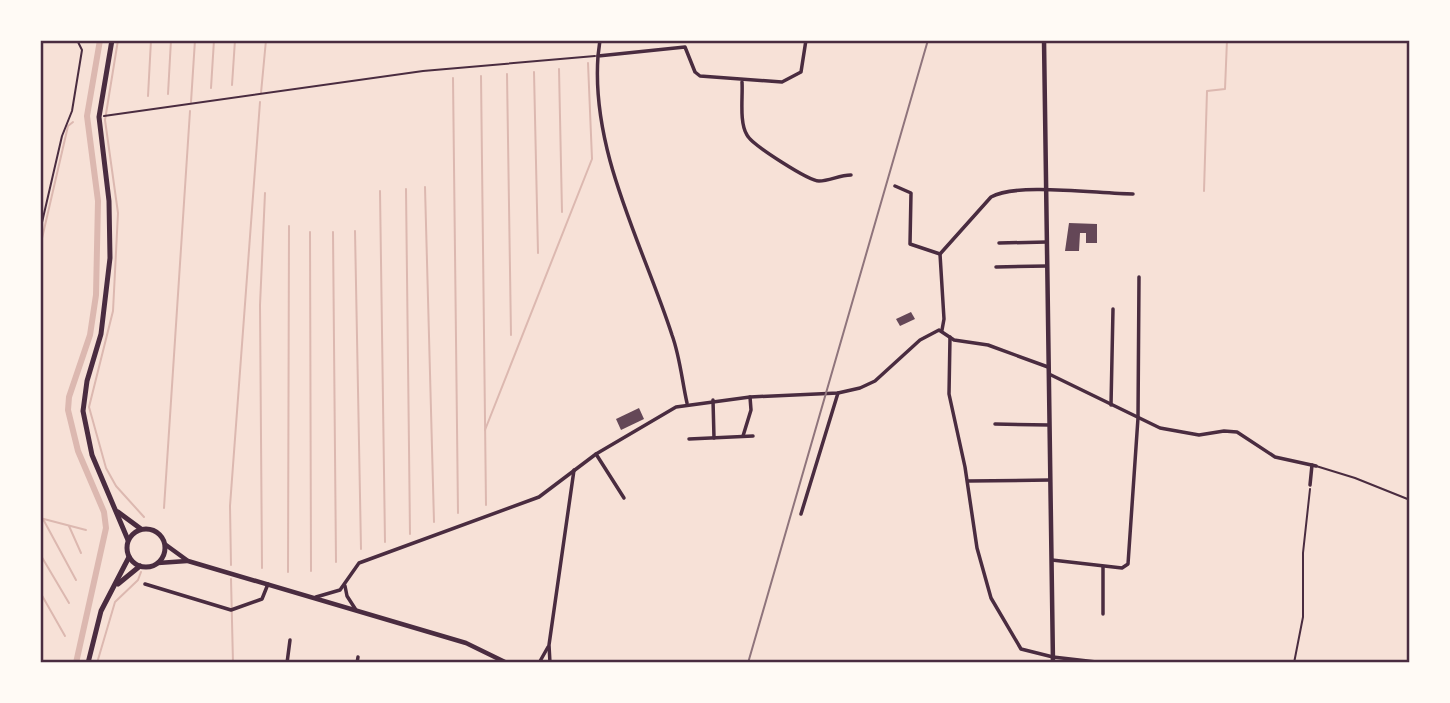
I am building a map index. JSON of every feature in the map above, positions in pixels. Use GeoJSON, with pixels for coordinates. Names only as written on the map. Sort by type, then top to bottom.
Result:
{"type":"FeatureCollection","features":[{"type":"Feature","properties":{"kind":"main road"},"geometry":{"type":"LineString","coordinates":[[88,663],[100,611],[129,557],[128,540],[92,455],[83,411],[86,381],[102,334],[110,258],[109,201],[99,117],[112,40]]}},
{"type":"Feature","properties":{"kind":"main road"},"geometry":{"type":"LineString","coordinates":[[114,586],[140,566],[158,563],[164,555],[166,545],[158,532],[141,529],[116,509]]}},
{"type":"Feature","properties":{"kind":"main road"},"geometry":{"type":"LineString","coordinates":[[128,540],[141,529]]}},
{"type":"Feature","properties":{"kind":"main road"},"geometry":{"type":"LineString","coordinates":[[129,557],[140,566]]}},
{"type":"Feature","properties":{"kind":"street"},"geometry":{"type":"LineString","coordinates":[[600,40],[598,96],[611,160],[674,341],[687,403]]}},
{"type":"Feature","properties":{"kind":"street"},"geometry":{"type":"LineString","coordinates":[[598,56],[685,47],[696,75],[742,82],[782,82],[798,76],[801,72],[806,40]]}},
{"type":"Feature","properties":{"kind":"street"},"geometry":{"type":"LineString","coordinates":[[1044,40],[1053,660]]}},
{"type":"Feature","properties":{"kind":"street"},"geometry":{"type":"LineString","coordinates":[[742,82],[744,128],[752,141],[805,178],[823,181],[837,176],[851,176]]}},
{"type":"Feature","properties":{"kind":"street"},"geometry":{"type":"LineString","coordinates":[[895,186],[911,192],[910,244],[915,248],[940,254]]}},
{"type":"Feature","properties":{"kind":"street"},"geometry":{"type":"LineString","coordinates":[[942,330],[944,319],[940,254],[991,197],[1001,193],[1046,191],[1133,194]]}},
{"type":"Feature","properties":{"kind":"street"},"geometry":{"type":"LineString","coordinates":[[999,243],[1047,242]]}},
{"type":"Feature","properties":{"kind":"street"},"geometry":{"type":"LineString","coordinates":[[996,267],[1047,266]]}},
{"type":"Feature","properties":{"kind":"street"},"geometry":{"type":"LineString","coordinates":[[1052,560],[1122,568],[1128,564],[1138,418],[1139,277]]}},
{"type":"Feature","properties":{"kind":"street"},"geometry":{"type":"LineString","coordinates":[[1111,405],[1113,309]]}},
{"type":"Feature","properties":{"kind":"street"},"geometry":{"type":"LineString","coordinates":[[942,330],[950,337],[988,345],[1048,367]]}},
{"type":"Feature","properties":{"kind":"street"},"geometry":{"type":"LineString","coordinates":[[315,598],[335,593],[345,584],[359,563],[539,497],[596,454],[653,419],[687,403],[838,393],[868,385],[920,340],[942,330]]}},
{"type":"Feature","properties":{"kind":"street"},"geometry":{"type":"LineString","coordinates":[[950,337],[949,394],[968,481],[977,548],[991,597],[1021,649],[1053,660],[1105,663]]}},
{"type":"Feature","properties":{"kind":"street"},"geometry":{"type":"LineString","coordinates":[[1049,374],[1171,432],[1199,435],[1237,432],[1275,457],[1314,466],[1310,485]]}},
{"type":"Feature","properties":{"kind":"street"},"geometry":{"type":"LineString","coordinates":[[802,514],[838,393]]}},
{"type":"Feature","properties":{"kind":"street"},"geometry":{"type":"LineString","coordinates":[[743,436],[751,410],[750,397]]}},
{"type":"Feature","properties":{"kind":"street"},"geometry":{"type":"LineString","coordinates":[[713,400],[714,438]]}},
{"type":"Feature","properties":{"kind":"street"},"geometry":{"type":"LineString","coordinates":[[995,424],[1049,425]]}},
{"type":"Feature","properties":{"kind":"street"},"geometry":{"type":"LineString","coordinates":[[689,439],[753,436]]}},
{"type":"Feature","properties":{"kind":"street"},"geometry":{"type":"LineString","coordinates":[[596,454],[624,498]]}},
{"type":"Feature","properties":{"kind":"street"},"geometry":{"type":"LineString","coordinates":[[551,663],[549,645],[573,470]]}},
{"type":"Feature","properties":{"kind":"street"},"geometry":{"type":"LineString","coordinates":[[968,481],[1050,480]]}},
{"type":"Feature","properties":{"kind":"street"},"geometry":{"type":"LineString","coordinates":[[166,545],[188,561]]}},
{"type":"Feature","properties":{"kind":"street"},"geometry":{"type":"LineString","coordinates":[[158,563],[188,561],[466,643],[507,663]]}},
{"type":"Feature","properties":{"kind":"street"},"geometry":{"type":"LineString","coordinates":[[1103,567],[1103,614]]}},
{"type":"Feature","properties":{"kind":"street"},"geometry":{"type":"LineString","coordinates":[[145,584],[233,610],[262,599],[268,584]]}},
{"type":"Feature","properties":{"kind":"street"},"geometry":{"type":"LineString","coordinates":[[345,584],[347,596],[356,610]]}},
{"type":"Feature","properties":{"kind":"street"},"geometry":{"type":"LineString","coordinates":[[287,663],[290,640]]}},
{"type":"Feature","properties":{"kind":"street"},"geometry":{"type":"LineString","coordinates":[[539,663],[549,645]]}},
{"type":"Feature","properties":{"kind":"lane"},"geometry":{"type":"LineString","coordinates":[[1314,466],[1356,478],[1410,500]]}},
{"type":"Feature","properties":{"kind":"path"},"geometry":{"type":"LineString","coordinates":[[40,231],[62,136],[72,111],[82,50],[77,40]]}},
{"type":"Feature","properties":{"kind":"path"},"geometry":{"type":"LineString","coordinates":[[108,115],[423,71],[598,56]]}},
{"type":"Feature","properties":{"kind":"path"},"geometry":{"type":"LineString","coordinates":[[1294,663],[1303,617],[1303,553],[1310,485]]}},
{"type":"Feature","properties":{"kind":"building"},"geometry":{"type":"Polygon","coordinates":[[[1069,223],[1097,224],[1097,243],[1086,243],[1086,233],[1080,233],[1079,251],[1065,251],[1069,223]]]}},
{"type":"Feature","properties":{"kind":"building"},"geometry":{"type":"Polygon","coordinates":[[[911,312],[915,319],[900,326],[896,319],[911,312]]]}},
{"type":"Feature","properties":{"kind":"building"},"geometry":{"type":"Polygon","coordinates":[[[639,408],[644,419],[621,430],[616,419],[639,408]]]}},
{"type":"Feature","properties":{"kind":"waterway"},"geometry":{"type":"LineString","coordinates":[[76,663],[106,528],[104,512],[78,451],[68,410],[69,397],[90,335],[96,295],[98,201],[87,116],[100,40]]}},
{"type":"Feature","properties":{"kind":"waterway"},"geometry":{"type":"LineString","coordinates":[[118,40],[105,120],[118,213],[113,311],[89,407],[106,468],[116,486],[144,517]]}},
{"type":"Feature","properties":{"kind":"waterway"},"geometry":{"type":"LineString","coordinates":[[148,96],[151,40]]}},
{"type":"Feature","properties":{"kind":"waterway"},"geometry":{"type":"LineString","coordinates":[[168,94],[171,40]]}},
{"type":"Feature","properties":{"kind":"waterway"},"geometry":{"type":"LineString","coordinates":[[191,102],[195,40]]}},
{"type":"Feature","properties":{"kind":"waterway"},"geometry":{"type":"LineString","coordinates":[[211,88],[214,40]]}},
{"type":"Feature","properties":{"kind":"waterway"},"geometry":{"type":"LineString","coordinates":[[232,85],[235,40]]}},
{"type":"Feature","properties":{"kind":"waterway"},"geometry":{"type":"LineString","coordinates":[[261,93],[266,40]]}},
{"type":"Feature","properties":{"kind":"waterway"},"geometry":{"type":"LineString","coordinates":[[1204,191],[1207,91],[1225,89],[1227,40]]}},
{"type":"Feature","properties":{"kind":"waterway"},"geometry":{"type":"LineString","coordinates":[[485,430],[592,159],[588,63]]}},
{"type":"Feature","properties":{"kind":"waterway"},"geometry":{"type":"LineString","coordinates":[[559,69],[562,212]]}},
{"type":"Feature","properties":{"kind":"waterway"},"geometry":{"type":"LineString","coordinates":[[534,72],[538,253]]}},
{"type":"Feature","properties":{"kind":"waterway"},"geometry":{"type":"LineString","coordinates":[[507,74],[511,335]]}},
{"type":"Feature","properties":{"kind":"waterway"},"geometry":{"type":"LineString","coordinates":[[481,76],[486,505]]}},
{"type":"Feature","properties":{"kind":"waterway"},"geometry":{"type":"LineString","coordinates":[[453,78],[458,513]]}},
{"type":"Feature","properties":{"kind":"waterway"},"geometry":{"type":"LineString","coordinates":[[231,565],[230,506],[260,102]]}},
{"type":"Feature","properties":{"kind":"waterway"},"geometry":{"type":"LineString","coordinates":[[164,508],[190,111]]}},
{"type":"Feature","properties":{"kind":"waterway"},"geometry":{"type":"LineString","coordinates":[[40,247],[68,126],[73,122]]}},
{"type":"Feature","properties":{"kind":"waterway"},"geometry":{"type":"LineString","coordinates":[[425,187],[434,522]]}},
{"type":"Feature","properties":{"kind":"waterway"},"geometry":{"type":"LineString","coordinates":[[406,189],[410,534]]}},
{"type":"Feature","properties":{"kind":"waterway"},"geometry":{"type":"LineString","coordinates":[[380,191],[385,542]]}},
{"type":"Feature","properties":{"kind":"waterway"},"geometry":{"type":"LineString","coordinates":[[262,568],[260,305],[265,193]]}},
{"type":"Feature","properties":{"kind":"waterway"},"geometry":{"type":"LineString","coordinates":[[288,572],[289,226]]}},
{"type":"Feature","properties":{"kind":"waterway"},"geometry":{"type":"LineString","coordinates":[[355,231],[361,549]]}},
{"type":"Feature","properties":{"kind":"waterway"},"geometry":{"type":"LineString","coordinates":[[310,232],[311,571]]}},
{"type":"Feature","properties":{"kind":"waterway"},"geometry":{"type":"LineString","coordinates":[[333,232],[336,562]]}},
{"type":"Feature","properties":{"kind":"waterway"},"geometry":{"type":"LineString","coordinates":[[40,518],[86,530]]}},
{"type":"Feature","properties":{"kind":"waterway"},"geometry":{"type":"LineString","coordinates":[[43,519],[76,580]]}},
{"type":"Feature","properties":{"kind":"waterway"},"geometry":{"type":"LineString","coordinates":[[69,526],[81,553]]}},
{"type":"Feature","properties":{"kind":"waterway"},"geometry":{"type":"LineString","coordinates":[[40,554],[69,603]]}},
{"type":"Feature","properties":{"kind":"waterway"},"geometry":{"type":"LineString","coordinates":[[97,663],[115,602],[138,580],[141,572]]}},
{"type":"Feature","properties":{"kind":"waterway"},"geometry":{"type":"LineString","coordinates":[[231,579],[233,663]]}},
{"type":"Feature","properties":{"kind":"waterway"},"geometry":{"type":"LineString","coordinates":[[40,592],[65,636]]}},
{"type":"Feature","properties":{"kind":"railway"},"geometry":{"type":"LineString","coordinates":[[748,663],[928,40]]}}]}
